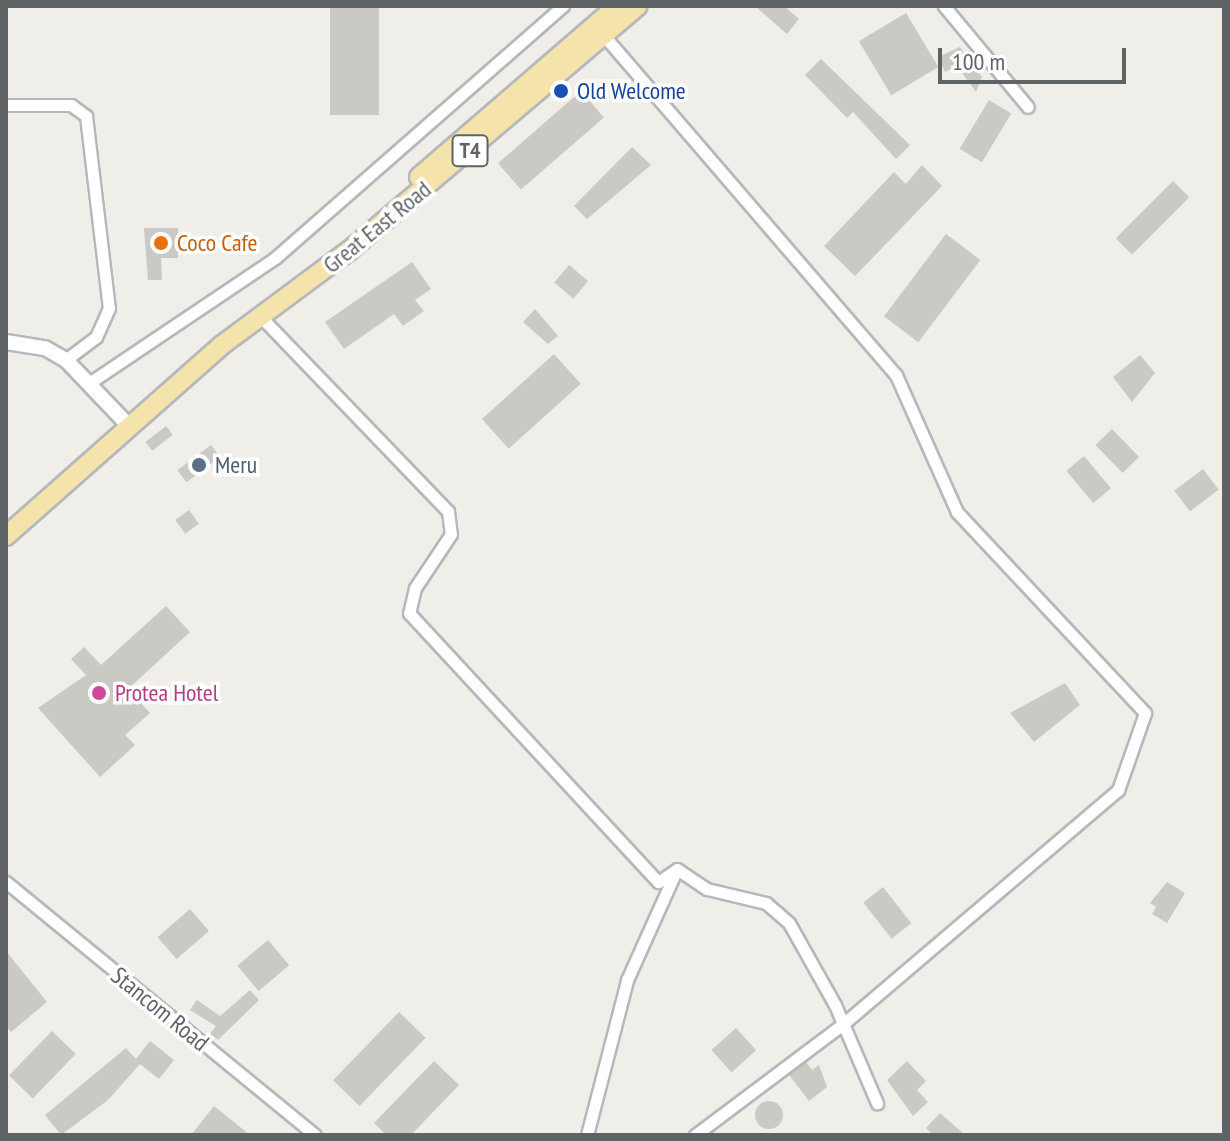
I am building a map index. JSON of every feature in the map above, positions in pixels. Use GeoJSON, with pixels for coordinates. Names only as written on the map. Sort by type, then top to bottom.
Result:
{"type":"FeatureCollection","features":[{"type":"Feature","properties":{"kind":"highway","name":"Great East Road"},"geometry":{"type":"LineString","coordinates":[[599,30],[617,6]]}},
{"type":"Feature","properties":{"kind":"highway","name":"Great East Road"},"geometry":{"type":"LineString","coordinates":[[6,536],[129,426],[296,289],[599,30],[638,6]]}},
{"type":"Feature","properties":{"kind":"street"},"geometry":{"type":"LineString","coordinates":[[92,381],[275,258],[563,6]]}},
{"type":"Feature","properties":{"kind":"street"},"geometry":{"type":"LineString","coordinates":[[944,6],[1028,107]]}},
{"type":"Feature","properties":{"kind":"street"},"geometry":{"type":"LineString","coordinates":[[599,30],[896,375],[957,512],[1145,713],[1118,790],[843,1024],[695,1135]]}},
{"type":"Feature","properties":{"kind":"street"},"geometry":{"type":"LineString","coordinates":[[6,105],[71,105],[86,116],[109,308],[96,337],[66,360]]}},
{"type":"Feature","properties":{"kind":"street"},"geometry":{"type":"LineString","coordinates":[[261,317],[448,511],[451,534],[415,588],[409,613],[658,882],[677,869]]}},
{"type":"Feature","properties":{"kind":"street"},"geometry":{"type":"LineString","coordinates":[[6,342],[45,348],[66,360],[92,381],[129,426]]}},
{"type":"Feature","properties":{"kind":"street"},"geometry":{"type":"LineString","coordinates":[[677,869],[707,889],[778,911],[843,1024],[877,1103]]}},
{"type":"Feature","properties":{"kind":"street"},"geometry":{"type":"LineString","coordinates":[[587,1135],[627,980],[677,869]]}},
{"type":"Feature","properties":{"kind":"street","name":"Stancom Road"},"geometry":{"type":"LineString","coordinates":[[6,882],[315,1135]]}},
{"type":"Feature","properties":{"kind":"building"},"geometry":{"type":"Polygon","coordinates":[[[330,6],[379,6],[379,115],[330,115],[330,6]]]}},
{"type":"Feature","properties":{"kind":"building"},"geometry":{"type":"Polygon","coordinates":[[[755,6],[784,6],[799,19],[787,34],[755,6]]]}},
{"type":"Feature","properties":{"kind":"building"},"geometry":{"type":"Polygon","coordinates":[[[906,13],[938,67],[891,95],[859,41],[906,13]]]}},
{"type":"Feature","properties":{"kind":"building"},"geometry":{"type":"Polygon","coordinates":[[[960,47],[982,77],[976,92],[957,66],[945,72],[938,57],[960,47]]]}},
{"type":"Feature","properties":{"kind":"building"},"geometry":{"type":"Polygon","coordinates":[[[821,59],[910,145],[896,159],[853,112],[847,118],[805,75],[821,59]]]}},
{"type":"Feature","properties":{"kind":"building"},"geometry":{"type":"Polygon","coordinates":[[[581,91],[604,117],[521,190],[498,163],[581,91]]]}},
{"type":"Feature","properties":{"kind":"building"},"geometry":{"type":"Polygon","coordinates":[[[989,100],[1011,113],[982,162],[960,149],[989,100]]]}},
{"type":"Feature","properties":{"kind":"building"},"geometry":{"type":"Polygon","coordinates":[[[632,147],[651,165],[587,219],[574,206],[632,147]]]}},
{"type":"Feature","properties":{"kind":"building"},"geometry":{"type":"Polygon","coordinates":[[[922,165],[942,186],[855,276],[824,246],[894,172],[906,184],[922,165]]]}},
{"type":"Feature","properties":{"kind":"building"},"geometry":{"type":"Polygon","coordinates":[[[1173,181],[1189,197],[1132,255],[1116,238],[1173,181]]]}},
{"type":"Feature","properties":{"kind":"building","name":"Coco Cafe"},"geometry":{"type":"Polygon","coordinates":[[[144,228],[178,228],[178,258],[161,258],[162,280],[148,280],[144,228]]]}},
{"type":"Feature","properties":{"kind":"building"},"geometry":{"type":"Polygon","coordinates":[[[946,234],[980,260],[918,342],[884,316],[946,234]]]}},
{"type":"Feature","properties":{"kind":"building"},"geometry":{"type":"Polygon","coordinates":[[[412,262],[431,289],[415,300],[424,311],[403,326],[394,314],[344,349],[325,322],[412,262]]]}},
{"type":"Feature","properties":{"kind":"building"},"geometry":{"type":"Polygon","coordinates":[[[569,265],[588,281],[573,299],[554,283],[569,265]]]}},
{"type":"Feature","properties":{"kind":"building"},"geometry":{"type":"Polygon","coordinates":[[[535,309],[558,336],[548,344],[523,322],[535,309]]]}},
{"type":"Feature","properties":{"kind":"building"},"geometry":{"type":"Polygon","coordinates":[[[554,354],[581,384],[509,449],[482,419],[554,354]]]}},
{"type":"Feature","properties":{"kind":"building"},"geometry":{"type":"Polygon","coordinates":[[[1140,355],[1155,373],[1132,402],[1113,377],[1140,355]]]}},
{"type":"Feature","properties":{"kind":"building"},"geometry":{"type":"Polygon","coordinates":[[[166,426],[173,435],[152,451],[146,442],[166,426]]]}},
{"type":"Feature","properties":{"kind":"building"},"geometry":{"type":"Polygon","coordinates":[[[1112,429],[1139,457],[1123,473],[1095,445],[1112,429]]]}},
{"type":"Feature","properties":{"kind":"building"},"geometry":{"type":"Polygon","coordinates":[[[211,445],[220,457],[186,482],[177,470],[211,445]]]}},
{"type":"Feature","properties":{"kind":"building"},"geometry":{"type":"Polygon","coordinates":[[[1084,456],[1111,488],[1093,503],[1066,471],[1084,456]]]}},
{"type":"Feature","properties":{"kind":"building"},"geometry":{"type":"Polygon","coordinates":[[[1203,469],[1219,490],[1190,511],[1174,491],[1203,469]]]}},
{"type":"Feature","properties":{"kind":"building"},"geometry":{"type":"Polygon","coordinates":[[[189,510],[199,524],[185,534],[175,520],[189,510]]]}},
{"type":"Feature","properties":{"kind":"building","name":"Protea Hotel"},"geometry":{"type":"Polygon","coordinates":[[[166,606],[190,632],[128,689],[150,713],[125,735],[135,745],[100,777],[38,708],[86,675],[71,659],[84,647],[101,665],[166,606]]]}},
{"type":"Feature","properties":{"kind":"building"},"geometry":{"type":"Polygon","coordinates":[[[1065,683],[1080,705],[1034,742],[1010,713],[1065,683]]]}},
{"type":"Feature","properties":{"kind":"building"},"geometry":{"type":"Polygon","coordinates":[[[1167,882],[1185,893],[1167,923],[1152,914],[1156,907],[1150,903],[1167,882]]]}},
{"type":"Feature","properties":{"kind":"building"},"geometry":{"type":"Polygon","coordinates":[[[883,887],[911,923],[892,939],[863,902],[883,887]]]}},
{"type":"Feature","properties":{"kind":"building"},"geometry":{"type":"Polygon","coordinates":[[[190,909],[209,931],[177,959],[158,937],[190,909]]]}},
{"type":"Feature","properties":{"kind":"building"},"geometry":{"type":"Polygon","coordinates":[[[268,940],[289,965],[259,991],[237,966],[268,940]]]}},
{"type":"Feature","properties":{"kind":"building"},"geometry":{"type":"Polygon","coordinates":[[[6,951],[47,1002],[11,1032],[6,1026],[6,951]]]}},
{"type":"Feature","properties":{"kind":"building"},"geometry":{"type":"Polygon","coordinates":[[[250,990],[259,1000],[218,1040],[210,1034],[216,1026],[190,1010],[197,1000],[220,1016],[250,990]]]}},
{"type":"Feature","properties":{"kind":"building"},"geometry":{"type":"Polygon","coordinates":[[[399,1012],[426,1038],[360,1106],[333,1080],[399,1012]]]}},
{"type":"Feature","properties":{"kind":"building"},"geometry":{"type":"Polygon","coordinates":[[[736,1028],[756,1050],[732,1072],[711,1050],[736,1028]]]}},
{"type":"Feature","properties":{"kind":"building"},"geometry":{"type":"Polygon","coordinates":[[[52,1031],[76,1054],[33,1099],[9,1076],[52,1031]]]}},
{"type":"Feature","properties":{"kind":"building"},"geometry":{"type":"Polygon","coordinates":[[[150,1041],[174,1060],[159,1079],[140,1064],[108,1100],[61,1135],[45,1115],[126,1048],[136,1059],[150,1041]]]}},
{"type":"Feature","properties":{"kind":"building"},"geometry":{"type":"Polygon","coordinates":[[[434,1061],[459,1085],[411,1135],[386,1135],[374,1123],[434,1061]]]}},
{"type":"Feature","properties":{"kind":"building"},"geometry":{"type":"Polygon","coordinates":[[[907,1061],[926,1081],[917,1090],[928,1102],[913,1116],[887,1080],[907,1061]]]}},
{"type":"Feature","properties":{"kind":"building"},"geometry":{"type":"Polygon","coordinates":[[[806,1062],[812,1070],[819,1065],[827,1087],[809,1101],[789,1075],[806,1062]]]}},
{"type":"Feature","properties":{"kind":"building"},"geometry":{"type":"Polygon","coordinates":[[[769,1101],[779,1105],[783,1115],[779,1125],[769,1129],[759,1125],[755,1115],[759,1105],[769,1101]]]}},
{"type":"Feature","properties":{"kind":"building"},"geometry":{"type":"Polygon","coordinates":[[[214,1106],[250,1135],[191,1135],[214,1106]]]}},
{"type":"Feature","properties":{"kind":"building"},"geometry":{"type":"Polygon","coordinates":[[[940,1113],[965,1135],[933,1135],[926,1128],[940,1113]]]}},
{"type":"Feature","properties":{"kind":"place","name":"Old Welcome"},"geometry":{"type":"Point","coordinates":[561,91]}},
{"type":"Feature","properties":{"kind":"place","name":"Coco Cafe"},"geometry":{"type":"Point","coordinates":[161,243]}},
{"type":"Feature","properties":{"kind":"place","name":"Meru"},"geometry":{"type":"Point","coordinates":[199,465]}},
{"type":"Feature","properties":{"kind":"place","name":"Protea Hotel"},"geometry":{"type":"Point","coordinates":[99,693]}}]}
